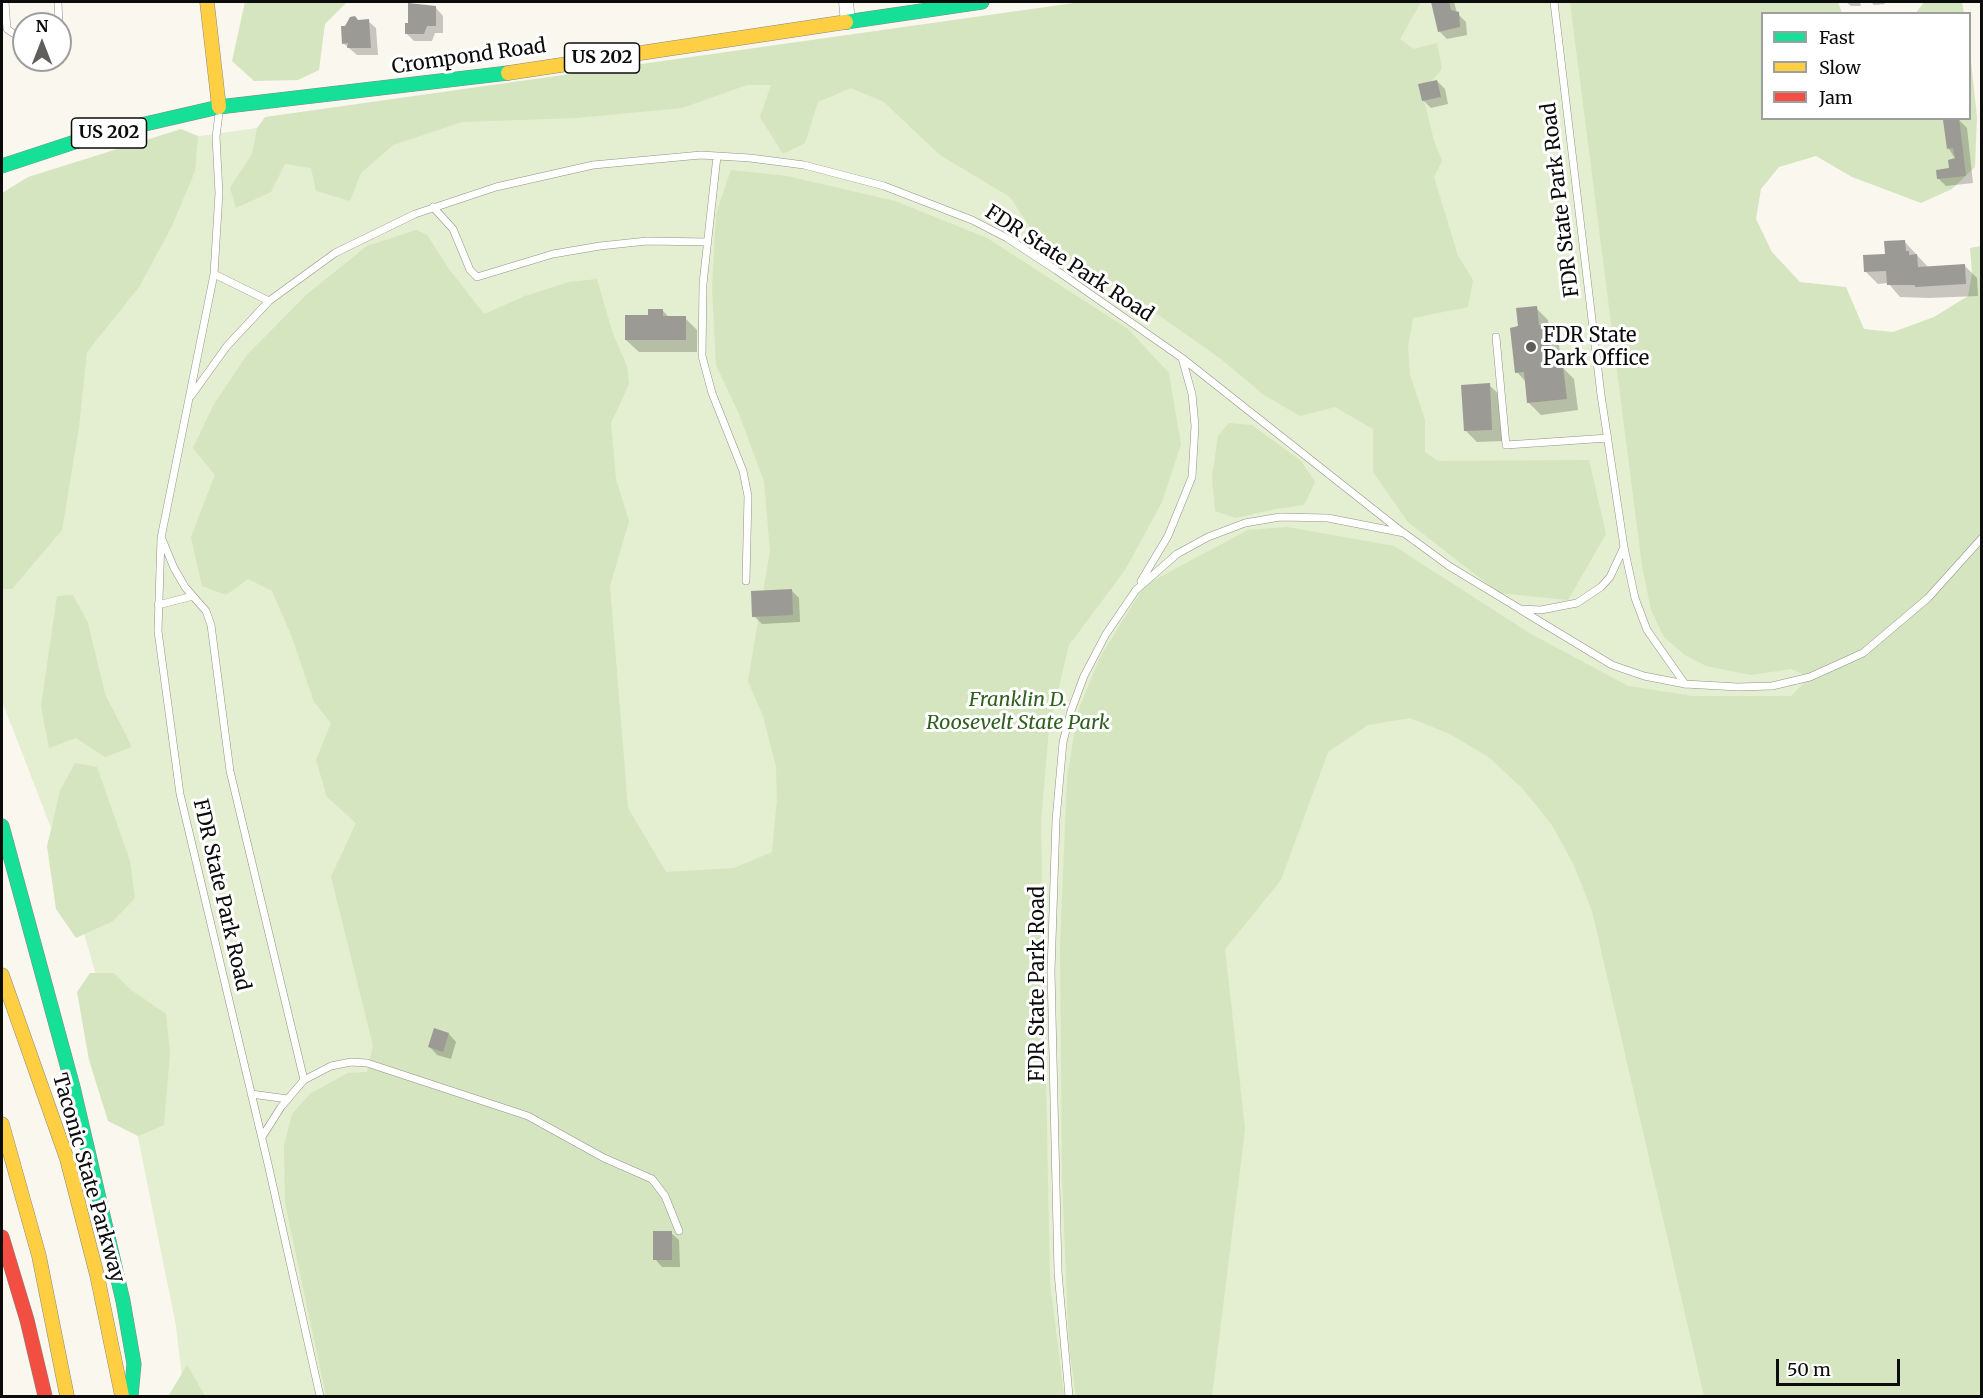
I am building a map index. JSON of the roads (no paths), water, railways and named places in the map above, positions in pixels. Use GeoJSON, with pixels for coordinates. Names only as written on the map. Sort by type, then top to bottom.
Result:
{"type":"FeatureCollection","features":[{"type":"Feature","properties":{"kind":"main road"},"geometry":{"type":"LineString","coordinates":[[207,2],[219,107]]}},
{"type":"Feature","properties":{"kind":"main road","name":"Crompond Road"},"geometry":{"type":"LineString","coordinates":[[2,166],[93,136],[219,107],[459,80],[982,2]]}},
{"type":"Feature","properties":{"kind":"main road"},"geometry":{"type":"LineString","coordinates":[[2,826],[53,1011],[121,1291],[134,1364],[130,1396]]}},
{"type":"Feature","properties":{"kind":"main road","name":"Taconic State Parkway"},"geometry":{"type":"LineString","coordinates":[[2,975],[67,1159],[97,1275],[122,1396]]}},
{"type":"Feature","properties":{"kind":"main road"},"geometry":{"type":"LineString","coordinates":[[2,1124],[39,1256],[67,1396]]}},
{"type":"Feature","properties":{"kind":"main road"},"geometry":{"type":"LineString","coordinates":[[2,1237],[27,1320],[45,1396]]}},
{"type":"Feature","properties":{"kind":"street"},"geometry":{"type":"LineString","coordinates":[[846,2],[848,22]]}},
{"type":"Feature","properties":{"kind":"lane"},"geometry":{"type":"LineString","coordinates":[[5,2],[8,29],[12,32]]}},
{"type":"Feature","properties":{"kind":"lane","name":"FDR State Park Road"},"geometry":{"type":"LineString","coordinates":[[1554,2],[1608,438],[1624,547],[1635,598],[1647,630],[1685,684]]}},
{"type":"Feature","properties":{"kind":"lane","name":"FDR State Park Road"},"geometry":{"type":"LineString","coordinates":[[219,107],[216,137],[219,193],[214,274],[161,538],[158,605],[163,680],[180,794],[262,1137],[320,1396]]}},
{"type":"Feature","properties":{"kind":"lane"},"geometry":{"type":"LineString","coordinates":[[717,156],[703,284],[702,356],[712,393],[743,471],[748,496],[746,580]]}},
{"type":"Feature","properties":{"kind":"lane","name":"FDR State Park Road"},"geometry":{"type":"LineString","coordinates":[[191,396],[227,346],[269,301],[334,253],[378,230],[433,207],[496,187],[593,165],[642,159],[717,156],[804,165],[848,175],[926,200],[1007,238],[1182,358],[1449,566],[1612,665],[1644,676],[1685,684],[1738,687],[1772,686],[1810,677],[1863,653],[1928,598],[1982,538]]}},
{"type":"Feature","properties":{"kind":"lane"},"geometry":{"type":"LineString","coordinates":[[433,207],[453,229],[470,270],[477,277],[553,254],[600,246],[647,241],[708,242]]}},
{"type":"Feature","properties":{"kind":"lane"},"geometry":{"type":"LineString","coordinates":[[214,274],[269,301]]}},
{"type":"Feature","properties":{"kind":"lane"},"geometry":{"type":"LineString","coordinates":[[1497,338],[1506,445],[1608,438]]}},
{"type":"Feature","properties":{"kind":"lane","name":"FDR State Park Road"},"geometry":{"type":"LineString","coordinates":[[1069,1396],[1057,1249],[1052,971],[1056,820],[1063,742],[1084,676],[1106,634],[1137,590],[1168,536],[1192,477],[1195,426],[1192,394],[1182,358]]}},
{"type":"Feature","properties":{"kind":"lane","name":"FDR State Park Road"},"geometry":{"type":"LineString","coordinates":[[1137,590],[1177,554],[1208,537],[1245,523],[1280,517],[1328,518],[1404,533]]}},
{"type":"Feature","properties":{"kind":"lane"},"geometry":{"type":"LineString","coordinates":[[161,538],[174,568],[193,597],[206,611],[211,625],[230,771],[304,1080]]}},
{"type":"Feature","properties":{"kind":"lane"},"geometry":{"type":"LineString","coordinates":[[1520,609],[1560,608],[1577,603],[1601,587],[1610,577],[1624,547]]}},
{"type":"Feature","properties":{"kind":"lane"},"geometry":{"type":"LineString","coordinates":[[158,605],[193,597]]}},
{"type":"Feature","properties":{"kind":"lane"},"geometry":{"type":"LineString","coordinates":[[262,1137],[304,1080],[331,1066],[351,1062],[367,1063],[528,1116],[604,1158],[652,1179],[665,1196],[679,1231]]}},
{"type":"Feature","properties":{"kind":"lane"},"geometry":{"type":"LineString","coordinates":[[251,1094],[288,1099]]}},
{"type":"Feature","properties":{"kind":"place","name":"FDR State Park Office"},"geometry":{"type":"Point","coordinates":[1531,347]}},
{"type":"Feature","properties":{"kind":"park label","name":"Franklin D. Roosevelt State Park"},"geometry":{"type":"Point","coordinates":[1018,712]}}]}
